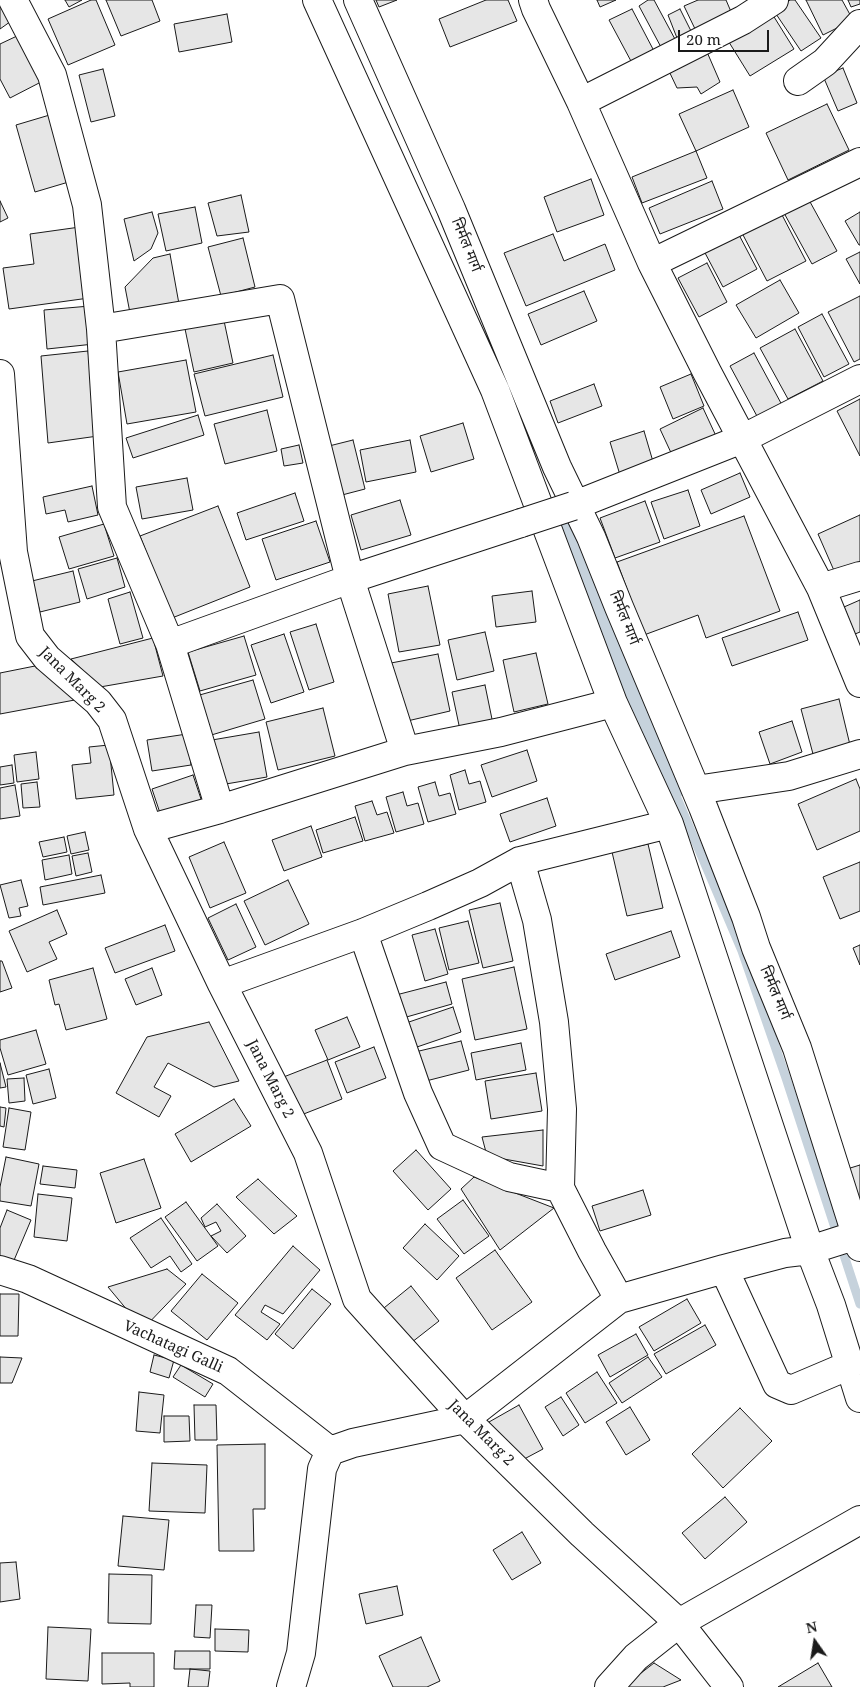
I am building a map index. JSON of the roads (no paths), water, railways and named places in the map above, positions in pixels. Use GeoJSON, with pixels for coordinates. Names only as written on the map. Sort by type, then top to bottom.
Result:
{"type":"FeatureCollection","features":[{"type":"Feature","properties":{"kind":"street"},"geometry":{"type":"LineString","coordinates":[[14,0],[52,75],[87,205],[101,329],[112,507],[170,644],[220,809]]}},
{"type":"Feature","properties":{"kind":"street"},"geometry":{"type":"LineString","coordinates":[[317,0],[495,390],[613,703],[669,824],[810,1250],[831,1305],[860,1398]]}},
{"type":"Feature","properties":{"kind":"street","name":"निर्मल मार्ग"},"geometry":{"type":"LineString","coordinates":[[358,0],[451,209],[556,467],[591,537],[696,790],[746,917],[756,948],[797,1048],[858,1238]]}},
{"type":"Feature","properties":{"kind":"street"},"geometry":{"type":"LineString","coordinates":[[533,0],[582,102],[652,263],[821,588],[860,683]]}},
{"type":"Feature","properties":{"kind":"street"},"geometry":{"type":"LineString","coordinates":[[582,102],[743,20],[774,0]]}},
{"type":"Feature","properties":{"kind":"street"},"geometry":{"type":"LineString","coordinates":[[798,81],[825,62],[860,24]]}},
{"type":"Feature","properties":{"kind":"street"},"geometry":{"type":"LineString","coordinates":[[652,263],[860,162]]}},
{"type":"Feature","properties":{"kind":"street"},"geometry":{"type":"LineString","coordinates":[[101,329],[280,299],[350,579],[405,751]]}},
{"type":"Feature","properties":{"kind":"street","name":"Jana Marg 2"},"geometry":{"type":"LineString","coordinates":[[0,374],[13,552],[30,636],[47,658],[98,702],[112,720],[148,829],[222,984],[308,1153],[357,1299],[465,1419],[582,1534],[679,1623],[729,1687]]}},
{"type":"Feature","properties":{"kind":"street"},"geometry":{"type":"LineString","coordinates":[[170,644],[350,579],[574,506],[742,439],[860,379]]}},
{"type":"Feature","properties":{"kind":"street"},"geometry":{"type":"LineString","coordinates":[[821,588],[860,576]]}},
{"type":"Feature","properties":{"kind":"street"},"geometry":{"type":"LineString","coordinates":[[148,829],[220,809],[405,751],[501,732],[613,703]]}},
{"type":"Feature","properties":{"kind":"street"},"geometry":{"type":"LineString","coordinates":[[696,790],[789,776],[860,754]]}},
{"type":"Feature","properties":{"kind":"street"},"geometry":{"type":"LineString","coordinates":[[222,984],[363,933],[480,884],[520,861],[669,824]]}},
{"type":"Feature","properties":{"kind":"street"},"geometry":{"type":"LineString","coordinates":[[520,861],[537,920],[554,1022],[562,1109],[560,1188],[619,1299]]}},
{"type":"Feature","properties":{"kind":"street"},"geometry":{"type":"LineString","coordinates":[[363,933],[418,1093],[442,1146],[509,1178],[560,1188]]}},
{"type":"Feature","properties":{"kind":"street"},"geometry":{"type":"LineString","coordinates":[[291,1687],[301,1653],[322,1468],[330,1451],[353,1443],[465,1419],[619,1299],[785,1253],[810,1250],[858,1238]]}},
{"type":"Feature","properties":{"kind":"street","name":"Vachatagi Galli"},"geometry":{"type":"LineString","coordinates":[[0,1270],[28,1279],[228,1372],[330,1451]]}},
{"type":"Feature","properties":{"kind":"street"},"geometry":{"type":"LineString","coordinates":[[724,1270],[776,1384],[791,1390],[850,1365]]}},
{"type":"Feature","properties":{"kind":"street"},"geometry":{"type":"LineString","coordinates":[[609,1687],[636,1657],[679,1623],[860,1520]]}},
{"type":"Feature","properties":{"kind":"waterway"},"geometry":{"type":"LineString","coordinates":[[554,521],[601,613],[671,784]]}},
{"type":"Feature","properties":{"kind":"waterway"},"geometry":{"type":"LineString","coordinates":[[671,784],[742,951],[860,1304]]}}]}
